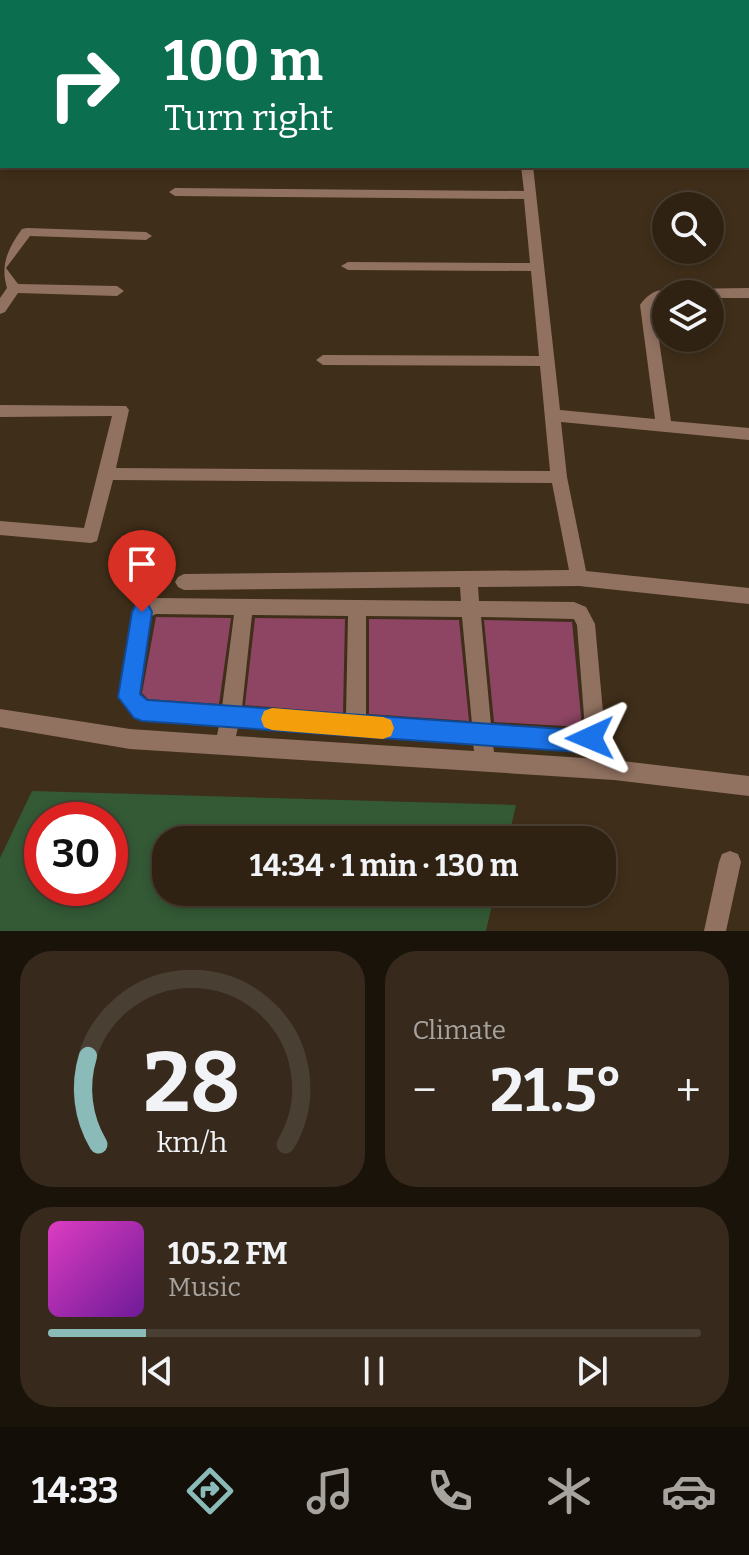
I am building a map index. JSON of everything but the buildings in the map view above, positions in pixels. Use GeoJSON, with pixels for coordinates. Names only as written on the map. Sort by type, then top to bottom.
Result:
{"type":"FeatureCollection","features":[{"type":"Feature","properties":{"kind":"street"},"geometry":{"type":"LineString","coordinates":[[527,168],[559,477],[579,578]]}},
{"type":"Feature","properties":{"kind":"street"},"geometry":{"type":"LineString","coordinates":[[175,192],[528,195]]}},
{"type":"Feature","properties":{"kind":"street"},"geometry":{"type":"LineString","coordinates":[[14,288],[0,268],[30,231],[146,236]]}},
{"type":"Feature","properties":{"kind":"street"},"geometry":{"type":"LineString","coordinates":[[348,266],[536,267]]}},
{"type":"Feature","properties":{"kind":"street"},"geometry":{"type":"LineString","coordinates":[[14,288],[117,291]]}},
{"type":"Feature","properties":{"kind":"street"},"geometry":{"type":"LineString","coordinates":[[0,309],[14,288]]}},
{"type":"Feature","properties":{"kind":"street"},"geometry":{"type":"LineString","coordinates":[[724,293],[749,293]]}},
{"type":"Feature","properties":{"kind":"street"},"geometry":{"type":"LineString","coordinates":[[652,300],[647,305],[652,341]]}},
{"type":"Feature","properties":{"kind":"street"},"geometry":{"type":"LineString","coordinates":[[654,352],[664,427]]}},
{"type":"Feature","properties":{"kind":"street"},"geometry":{"type":"LineString","coordinates":[[323,360],[547,361]]}},
{"type":"Feature","properties":{"kind":"street"},"geometry":{"type":"LineString","coordinates":[[0,411],[121,410],[91,536],[0,528]]}},
{"type":"Feature","properties":{"kind":"street"},"geometry":{"type":"LineString","coordinates":[[553,415],[749,434]]}},
{"type":"Feature","properties":{"kind":"street"},"geometry":{"type":"LineString","coordinates":[[106,474],[559,477]]}},
{"type":"Feature","properties":{"kind":"street"},"geometry":{"type":"LineString","coordinates":[[184,582],[579,578],[749,596]]}},
{"type":"Feature","properties":{"kind":"street"},"geometry":{"type":"LineString","coordinates":[[468,579],[485,762]]}},
{"type":"Feature","properties":{"kind":"street"},"geometry":{"type":"LineString","coordinates":[[154,606],[472,609],[557,608],[580,613],[586,624],[597,729],[590,738],[578,741],[142,711],[129,697],[142,612],[154,606]]}},
{"type":"Feature","properties":{"kind":"street"},"geometry":{"type":"LineString","coordinates":[[224,746],[231,716],[244,607]]}},
{"type":"Feature","properties":{"kind":"street"},"geometry":{"type":"LineString","coordinates":[[356,725],[357,607]]}},
{"type":"Feature","properties":{"kind":"street"},"geometry":{"type":"LineString","coordinates":[[0,718],[130,739],[614,770],[749,786]]}},
{"type":"Feature","properties":{"kind":"street"},"geometry":{"type":"LineString","coordinates":[[715,931],[730,862]]}},
{"type":"Feature","properties":{"kind":"green space"},"geometry":{"type":"Polygon","coordinates":[[[32,791],[516,805],[511,826],[152,826],[152,906],[492,906],[486,931],[0,931],[0,858],[24,808],[24,906],[128,906],[128,802],[27,802],[32,791]]]}},
{"type":"Feature","properties":{"kind":"slow traffic"},"geometry":{"type":"LineString","coordinates":[[272,719],[383,728]]}},
{"type":"Feature","properties":{"kind":"route"},"geometry":{"type":"LineString","coordinates":[[142,612],[129,697],[132,704],[142,711],[578,741],[590,738]]}}]}
